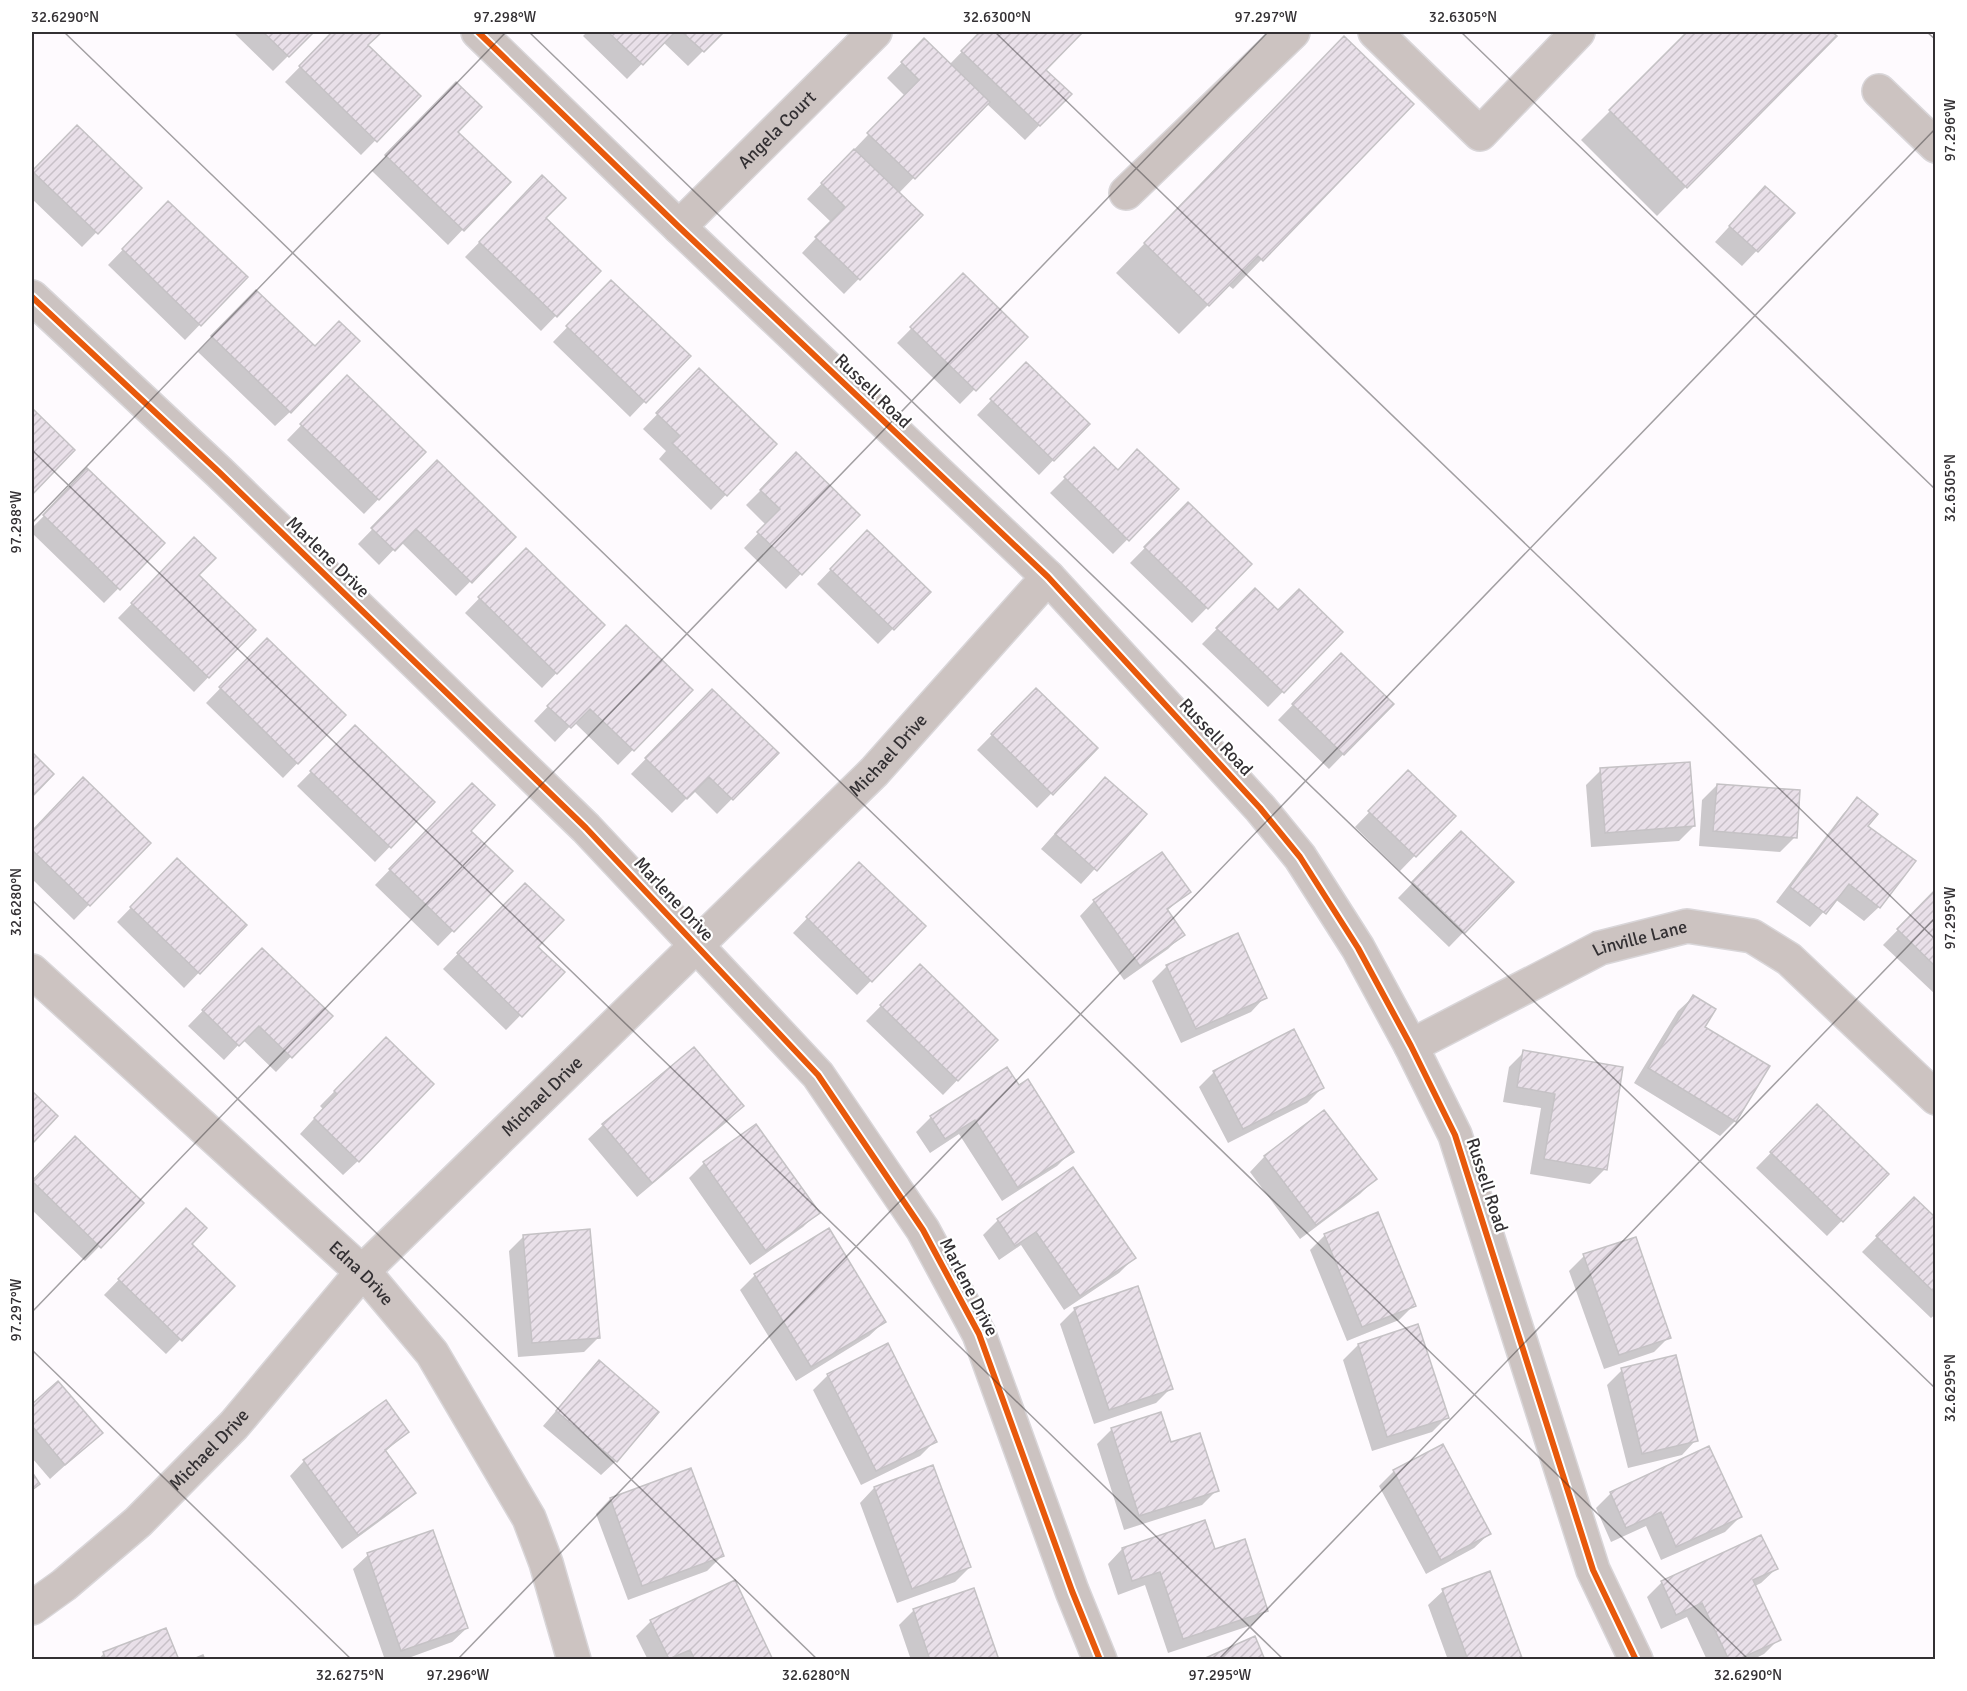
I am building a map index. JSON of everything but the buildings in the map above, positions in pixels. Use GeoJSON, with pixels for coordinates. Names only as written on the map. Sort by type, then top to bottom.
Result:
{"type":"FeatureCollection","features":[{"type":"Feature","properties":{"kind":"street","name":"Russell Road"},"geometry":{"type":"LineString","coordinates":[[478,32],[1048,577],[1260,808],[1299,857],[1358,948],[1411,1046],[1455,1135],[1593,1570],[1636,1659]]}},
{"type":"Feature","properties":{"kind":"street","name":"Angela Court"},"geometry":{"type":"LineString","coordinates":[[680,227],[875,32]]}},
{"type":"Feature","properties":{"kind":"street"},"geometry":{"type":"LineString","coordinates":[[1126,194],[1293,32]]}},
{"type":"Feature","properties":{"kind":"street"},"geometry":{"type":"LineString","coordinates":[[1376,32],[1480,134],[1578,32]]}},
{"type":"Feature","properties":{"kind":"street"},"geometry":{"type":"LineString","coordinates":[[1879,92],[1935,147]]}},
{"type":"Feature","properties":{"kind":"street","name":"Marlene Drive"},"geometry":{"type":"LineString","coordinates":[[32,297],[219,471],[586,828],[818,1075],[923,1230],[979,1334],[1072,1591],[1100,1659]]}},
{"type":"Feature","properties":{"kind":"street","name":"Michael Drive"},"geometry":{"type":"LineString","coordinates":[[32,1608],[64,1585],[138,1522],[234,1425],[362,1272],[874,772],[1048,577]]}},
{"type":"Feature","properties":{"kind":"street","name":"Linville Lane"},"geometry":{"type":"LineString","coordinates":[[1411,1046],[1600,948],[1687,926],[1752,936],[1789,959],[1935,1098]]}},
{"type":"Feature","properties":{"kind":"street","name":"Edna Drive"},"geometry":{"type":"LineString","coordinates":[[32,971],[362,1272],[432,1353],[529,1518],[546,1563],[574,1659]]}},
{"type":"Feature","properties":{"kind":"cycle path"},"geometry":{"type":"LineString","coordinates":[[478,32],[679,227],[1048,577],[1260,808],[1300,857],[1358,948],[1411,1046],[1455,1135],[1593,1570],[1636,1660]]}},
{"type":"Feature","properties":{"kind":"cycle path"},"geometry":{"type":"LineString","coordinates":[[32,297],[219,472],[586,828],[818,1075],[923,1230],[979,1334],[1072,1591],[1100,1660]]}}]}
